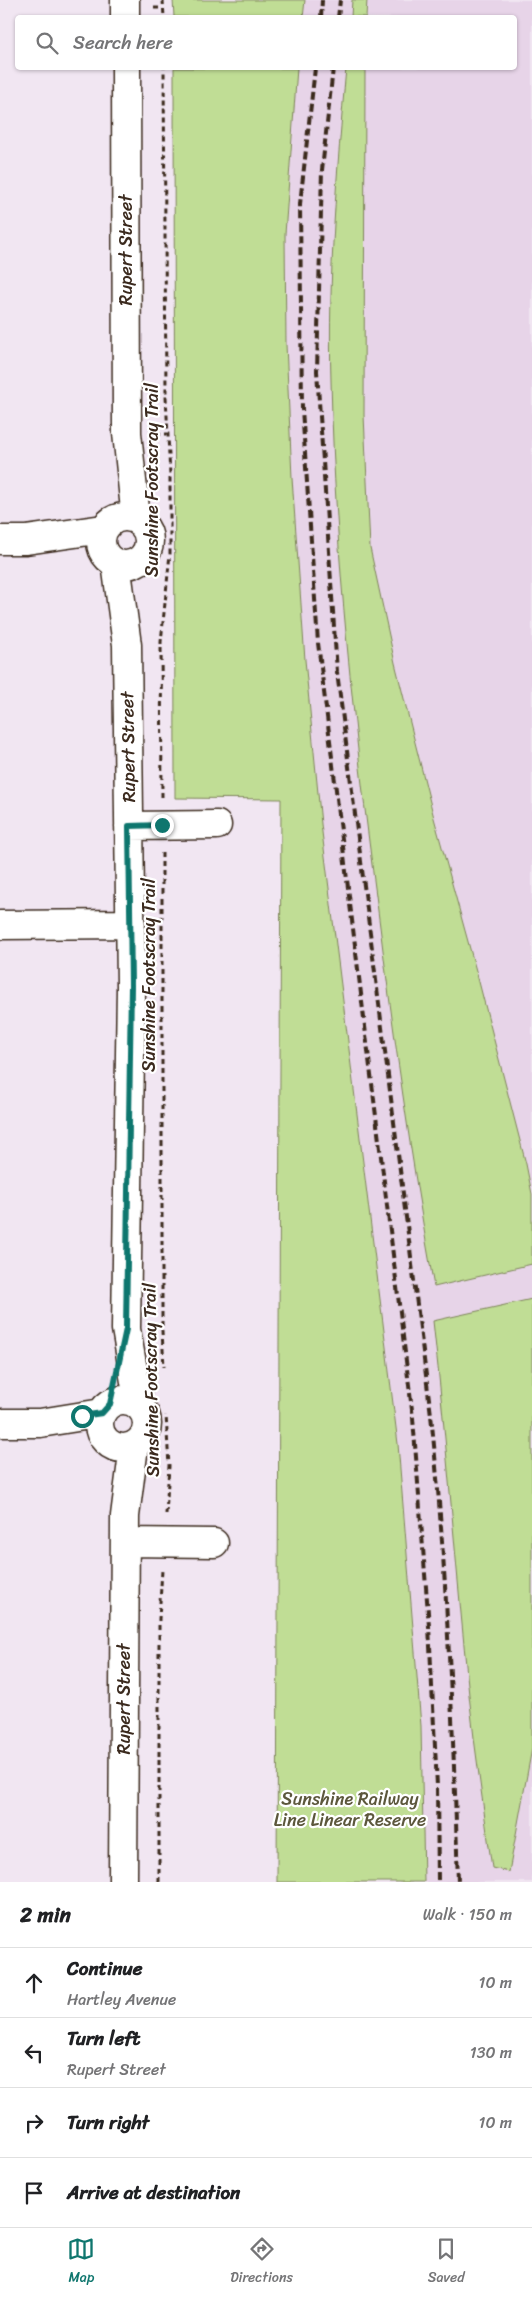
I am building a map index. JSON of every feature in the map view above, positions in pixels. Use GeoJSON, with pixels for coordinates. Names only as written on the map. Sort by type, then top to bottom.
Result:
{"type":"FeatureCollection","features":[{"type":"Feature","properties":{"kind":"street"},"geometry":{"type":"LineString","coordinates":[[125,0],[125,15]]}},
{"type":"Feature","properties":{"kind":"street","name":"Rupert Street"},"geometry":{"type":"LineString","coordinates":[[123,1882],[125,1529],[112,1429],[126,1329],[131,924],[127,645],[119,541],[127,433],[126,70]]}},
{"type":"Feature","properties":{"kind":"street"},"geometry":{"type":"LineString","coordinates":[[13,540],[119,541]]}},
{"type":"Feature","properties":{"kind":"street"},"geometry":{"type":"LineString","coordinates":[[129,826],[217,825]]}},
{"type":"Feature","properties":{"kind":"street"},"geometry":{"type":"LineString","coordinates":[[0,925],[131,924]]}},
{"type":"Feature","properties":{"kind":"street","name":"Rupert Street"},"geometry":{"type":"LineString","coordinates":[[112,1429],[141,1441],[147,1427],[147,1419],[153,1407],[126,1329]]}},
{"type":"Feature","properties":{"kind":"street"},"geometry":{"type":"LineString","coordinates":[[0,1423],[40,1423],[112,1429],[124,1399],[153,1407]]}},
{"type":"Feature","properties":{"kind":"street"},"geometry":{"type":"LineString","coordinates":[[125,1529],[164,1542],[214,1542]]}},
{"type":"Feature","properties":{"kind":"path"},"geometry":{"type":"LineString","coordinates":[[163,0],[164,15]]}},
{"type":"Feature","properties":{"kind":"path","name":"Sunshine Footscray Trail"},"geometry":{"type":"LineString","coordinates":[[164,70],[166,387],[170,475],[170,554],[161,642],[164,1009],[162,1331],[164,1370]]}},
{"type":"Feature","properties":{"kind":"path","name":"Sunshine Footscray Trail"},"geometry":{"type":"LineString","coordinates":[[153,1407],[168,1466],[159,1618],[159,1882]]}},
{"type":"Feature","properties":{"kind":"shaded area"},"geometry":{"type":"Polygon","coordinates":[[[305,0],[532,0],[532,1882],[424,1882],[421,1726],[398,1444],[321,824],[305,660],[292,478],[286,344],[285,234],[297,70],[517,70],[517,15],[303,15],[305,0]]]}},
{"type":"Feature","properties":{"kind":"green space"},"geometry":{"type":"Polygon","coordinates":[[[173,0],[305,0],[303,15],[174,15],[173,0]]]}},
{"type":"Feature","properties":{"kind":"green space"},"geometry":{"type":"Polygon","coordinates":[[[352,0],[367,0],[366,15],[351,15],[352,0]]]}},
{"type":"Feature","properties":{"kind":"green space","name":"Sunshine Railway Line Linear Reserve"},"geometry":{"type":"Polygon","coordinates":[[[174,70],[297,70],[285,234],[286,344],[292,478],[305,660],[321,824],[398,1444],[421,1726],[424,1882],[277,1882],[281,799],[175,798],[174,70]]]}},
{"type":"Feature","properties":{"kind":"green space"},"geometry":{"type":"Polygon","coordinates":[[[346,70],[365,70],[364,415],[370,548],[395,663],[526,1164],[532,1194],[532,1264],[434,1287],[410,1143],[383,951],[353,708],[341,577],[333,447],[330,342],[339,146],[346,70]]]}},
{"type":"Feature","properties":{"kind":"green space"},"geometry":{"type":"Polygon","coordinates":[[[532,1299],[532,1748],[509,1872],[492,1868],[480,1781],[469,1695],[433,1321],[532,1299]]]}},
{"type":"Feature","properties":{"kind":"railway"},"geometry":{"type":"LineString","coordinates":[[321,15],[322,0]]}},
{"type":"Feature","properties":{"kind":"railway"},"geometry":{"type":"LineString","coordinates":[[338,15],[340,0]]}},
{"type":"Feature","properties":{"kind":"railway"},"geometry":{"type":"LineString","coordinates":[[315,70],[300,204],[302,409],[318,643],[413,1418],[429,1626],[437,1786],[438,1882]]}},
{"type":"Feature","properties":{"kind":"railway"},"geometry":{"type":"LineString","coordinates":[[333,70],[322,170],[317,371],[337,672],[437,1473],[445,1590],[458,1882]]}},
{"type":"Feature","properties":{"kind":"route"},"geometry":{"type":"LineString","coordinates":[[82,1416],[102,1413],[110,1404],[126,1329],[131,986],[129,826],[162,825]]}}]}
